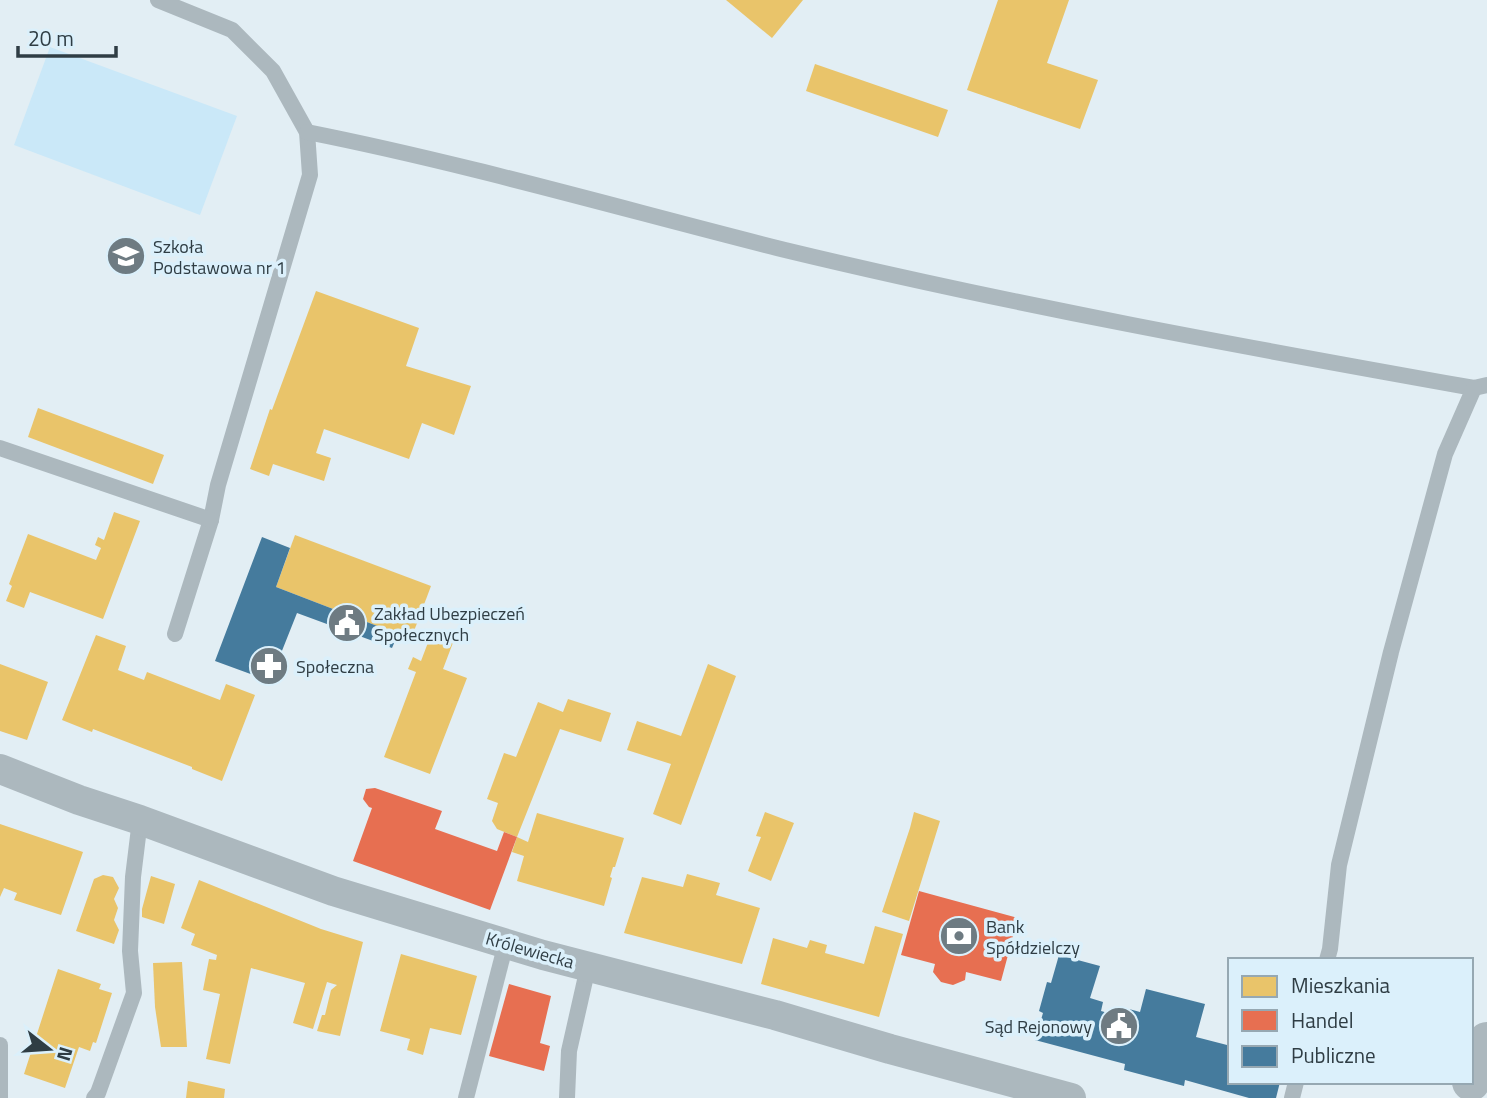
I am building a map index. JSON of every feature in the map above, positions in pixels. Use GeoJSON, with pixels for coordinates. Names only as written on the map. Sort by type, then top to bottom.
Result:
{"type":"FeatureCollection","features":[{"type":"Feature","properties":{"kind":"street","name":"Królewiecka"},"geometry":{"type":"LineString","coordinates":[[0,769],[333,891],[588,967],[775,1015],[1071,1098]]}},
{"type":"Feature","properties":{"kind":"street"},"geometry":{"type":"LineString","coordinates":[[1473,1077],[1487,1041]]}},
{"type":"Feature","properties":{"kind":"lane"},"geometry":{"type":"LineString","coordinates":[[158,0],[232,30],[273,71],[307,132],[310,175],[218,485],[211,520],[175,634]]}},
{"type":"Feature","properties":{"kind":"lane"},"geometry":{"type":"LineString","coordinates":[[307,132],[383,147],[785,249],[972,293],[1305,358],[1481,387],[1446,454],[1391,652],[1339,865],[1328,958]]}},
{"type":"Feature","properties":{"kind":"lane"},"geometry":{"type":"LineString","coordinates":[[0,448],[211,520]]}},
{"type":"Feature","properties":{"kind":"lane"},"geometry":{"type":"LineString","coordinates":[[94,1098],[134,993],[130,951],[132,877],[140,820]]}},
{"type":"Feature","properties":{"kind":"lane"},"geometry":{"type":"LineString","coordinates":[[466,1098],[506,943]]}},
{"type":"Feature","properties":{"kind":"lane"},"geometry":{"type":"LineString","coordinates":[[567,1098],[569,1051],[588,967]]}},
{"type":"Feature","properties":{"kind":"lane"},"geometry":{"type":"LineString","coordinates":[[0,1045],[0,1098]]}},
{"type":"Feature","properties":{"kind":"shaded area"},"geometry":{"type":"Polygon","coordinates":[[[50,47],[237,116],[200,215],[14,145],[50,47]]]}},
{"type":"Feature","properties":{"kind":"building: Mieszkania"},"geometry":{"type":"Polygon","coordinates":[[[726,0],[803,0],[772,38],[726,0]]]}},
{"type":"Feature","properties":{"kind":"building: Mieszkania"},"geometry":{"type":"Polygon","coordinates":[[[998,0],[1069,0],[1047,63],[1098,80],[1080,129],[967,90],[998,0]]]}},
{"type":"Feature","properties":{"kind":"building: Mieszkania"},"geometry":{"type":"Polygon","coordinates":[[[815,64],[948,110],[938,137],[806,91],[815,64]]]}},
{"type":"Feature","properties":{"kind":"building: Mieszkania"},"geometry":{"type":"Polygon","coordinates":[[[316,291],[419,328],[406,366],[471,386],[454,435],[422,423],[409,459],[324,429],[316,453],[331,458],[324,481],[273,464],[269,476],[250,469],[270,409],[272,410],[316,291]]]}},
{"type":"Feature","properties":{"kind":"building: Mieszkania"},"geometry":{"type":"Polygon","coordinates":[[[38,408],[164,455],[153,484],[28,437],[38,408]]]}},
{"type":"Feature","properties":{"kind":"building: Mieszkania"},"geometry":{"type":"Polygon","coordinates":[[[114,512],[140,521],[103,619],[30,592],[24,608],[6,601],[12,586],[9,584],[28,534],[96,560],[101,548],[95,545],[98,537],[104,540],[114,512]]]}},
{"type":"Feature","properties":{"kind":"building: Mieszkania"},"geometry":{"type":"Polygon","coordinates":[[[295,535],[431,586],[411,639],[276,587],[295,535]]]}},
{"type":"Feature","properties":{"kind":"building: Mieszkania"},"geometry":{"type":"Polygon","coordinates":[[[432,632],[454,640],[443,669],[467,678],[430,774],[384,757],[416,672],[408,669],[413,657],[421,661],[432,632]]]}},
{"type":"Feature","properties":{"kind":"building: Mieszkania"},"geometry":{"type":"Polygon","coordinates":[[[96,635],[126,646],[118,670],[144,680],[147,672],[220,700],[226,684],[255,695],[222,781],[93,729],[92,732],[62,720],[96,635]]]}},
{"type":"Feature","properties":{"kind":"building: Mieszkania"},"geometry":{"type":"Polygon","coordinates":[[[0,664],[48,682],[27,740],[0,731],[0,664]]]}},
{"type":"Feature","properties":{"kind":"building: Mieszkania"},"geometry":{"type":"Polygon","coordinates":[[[708,664],[736,676],[681,825],[653,814],[671,764],[627,750],[637,721],[681,736],[708,664]]]}},
{"type":"Feature","properties":{"kind":"building: Mieszkania"},"geometry":{"type":"Polygon","coordinates":[[[568,699],[611,713],[601,742],[560,729],[517,837],[497,829],[492,821],[498,803],[487,799],[504,753],[516,757],[538,702],[563,712],[568,699]]]}},
{"type":"Feature","properties":{"kind":"building: Mieszkania"},"geometry":{"type":"Polygon","coordinates":[[[765,812],[794,823],[771,881],[748,871],[761,837],[756,836],[765,812]]]}},
{"type":"Feature","properties":{"kind":"building: Mieszkania"},"geometry":{"type":"Polygon","coordinates":[[[914,812],[940,821],[909,921],[882,912],[914,812]]]}},
{"type":"Feature","properties":{"kind":"building: Mieszkania"},"geometry":{"type":"Polygon","coordinates":[[[537,813],[624,838],[610,877],[612,878],[604,906],[517,881],[524,856],[512,852],[517,837],[528,842],[537,813]]]}},
{"type":"Feature","properties":{"kind":"building: Mieszkania"},"geometry":{"type":"Polygon","coordinates":[[[0,824],[83,852],[61,915],[14,900],[17,893],[4,888],[0,897],[0,824]]]}},
{"type":"Feature","properties":{"kind":"building: Mieszkania"},"geometry":{"type":"Polygon","coordinates":[[[687,874],[720,883],[716,895],[760,908],[742,964],[624,933],[642,877],[683,887],[687,874]]]}},
{"type":"Feature","properties":{"kind":"building: Mieszkania"},"geometry":{"type":"Polygon","coordinates":[[[103,875],[113,877],[119,888],[114,899],[118,908],[114,920],[119,930],[114,944],[76,931],[94,879],[103,875]]]}},
{"type":"Feature","properties":{"kind":"building: Mieszkania"},"geometry":{"type":"Polygon","coordinates":[[[151,876],[175,884],[164,924],[142,917],[151,876]]]}},
{"type":"Feature","properties":{"kind":"building: Mieszkania"},"geometry":{"type":"Polygon","coordinates":[[[199,880],[321,929],[363,942],[340,1036],[317,1031],[322,1015],[325,1015],[331,990],[337,985],[327,982],[313,1029],[293,1023],[305,983],[251,968],[230,1064],[206,1059],[220,994],[203,990],[209,959],[216,960],[217,955],[191,945],[195,934],[181,928],[199,880]]]}},
{"type":"Feature","properties":{"kind":"building: Mieszkania"},"geometry":{"type":"Polygon","coordinates":[[[875,926],[903,934],[879,1017],[761,984],[773,938],[807,948],[810,940],[827,945],[825,953],[864,964],[875,926]]]}},
{"type":"Feature","properties":{"kind":"building: Mieszkania"},"geometry":{"type":"Polygon","coordinates":[[[401,954],[477,976],[461,1035],[430,1028],[423,1055],[407,1050],[410,1039],[380,1031],[401,954]]]}},
{"type":"Feature","properties":{"kind":"building: Mieszkania"},"geometry":{"type":"Polygon","coordinates":[[[182,962],[187,1047],[161,1047],[155,1007],[153,963],[182,962]]]}},
{"type":"Feature","properties":{"kind":"building: Mieszkania"},"geometry":{"type":"Polygon","coordinates":[[[58,969],[101,984],[99,989],[112,993],[96,1043],[93,1042],[90,1051],[79,1047],[65,1088],[24,1074],[58,969]]]}},
{"type":"Feature","properties":{"kind":"building: Mieszkania"},"geometry":{"type":"Polygon","coordinates":[[[188,1081],[225,1089],[224,1098],[186,1098],[188,1081]]]}},
{"type":"Feature","properties":{"kind":"building: Handel"},"geometry":{"type":"Polygon","coordinates":[[[375,788],[442,811],[435,829],[497,851],[504,832],[517,837],[490,910],[353,861],[372,808],[363,799],[366,789],[375,788]]]}},
{"type":"Feature","properties":{"kind":"building: Handel","name":"Bank Spółdzielczy"},"geometry":{"type":"Polygon","coordinates":[[[919,891],[1018,918],[1001,981],[966,972],[965,980],[953,985],[941,982],[933,972],[935,964],[901,955],[919,891]]]}},
{"type":"Feature","properties":{"kind":"building: Handel"},"geometry":{"type":"Polygon","coordinates":[[[509,984],[551,996],[540,1043],[550,1046],[544,1071],[489,1056],[509,984]]]}},
{"type":"Feature","properties":{"kind":"building: Publiczne"},"geometry":{"type":"Polygon","coordinates":[[[262,537],[290,548],[276,587],[398,634],[392,648],[297,613],[270,681],[215,661],[262,537]]]}},
{"type":"Feature","properties":{"kind":"building: Publiczne","name":"Sąd Rejonowy"},"geometry":{"type":"Polygon","coordinates":[[[1059,955],[1100,966],[1090,998],[1103,1002],[1101,1011],[1126,1018],[1129,1009],[1140,1012],[1146,989],[1205,1004],[1196,1037],[1227,1045],[1228,1042],[1228,1084],[1280,1084],[1276,1098],[1249,1098],[1185,1080],[1184,1086],[1124,1070],[1125,1064],[1035,1040],[1043,1013],[1039,1011],[1047,982],[1051,983],[1059,955]]]}},
{"type":"Feature","properties":{"kind":"place","name":"Szkoła Podstawowa nr 1"},"geometry":{"type":"Point","coordinates":[126,256]}},
{"type":"Feature","properties":{"kind":"place","name":"Zakład Ubezpieczeń Społecznych"},"geometry":{"type":"Point","coordinates":[347,623]}},
{"type":"Feature","properties":{"kind":"place","name":"Społeczna"},"geometry":{"type":"Point","coordinates":[269,666]}},
{"type":"Feature","properties":{"kind":"place","name":"Bank Spółdzielczy"},"geometry":{"type":"Point","coordinates":[959,936]}},
{"type":"Feature","properties":{"kind":"place","name":"Sąd Rejonowy"},"geometry":{"type":"Point","coordinates":[1119,1026]}}]}
